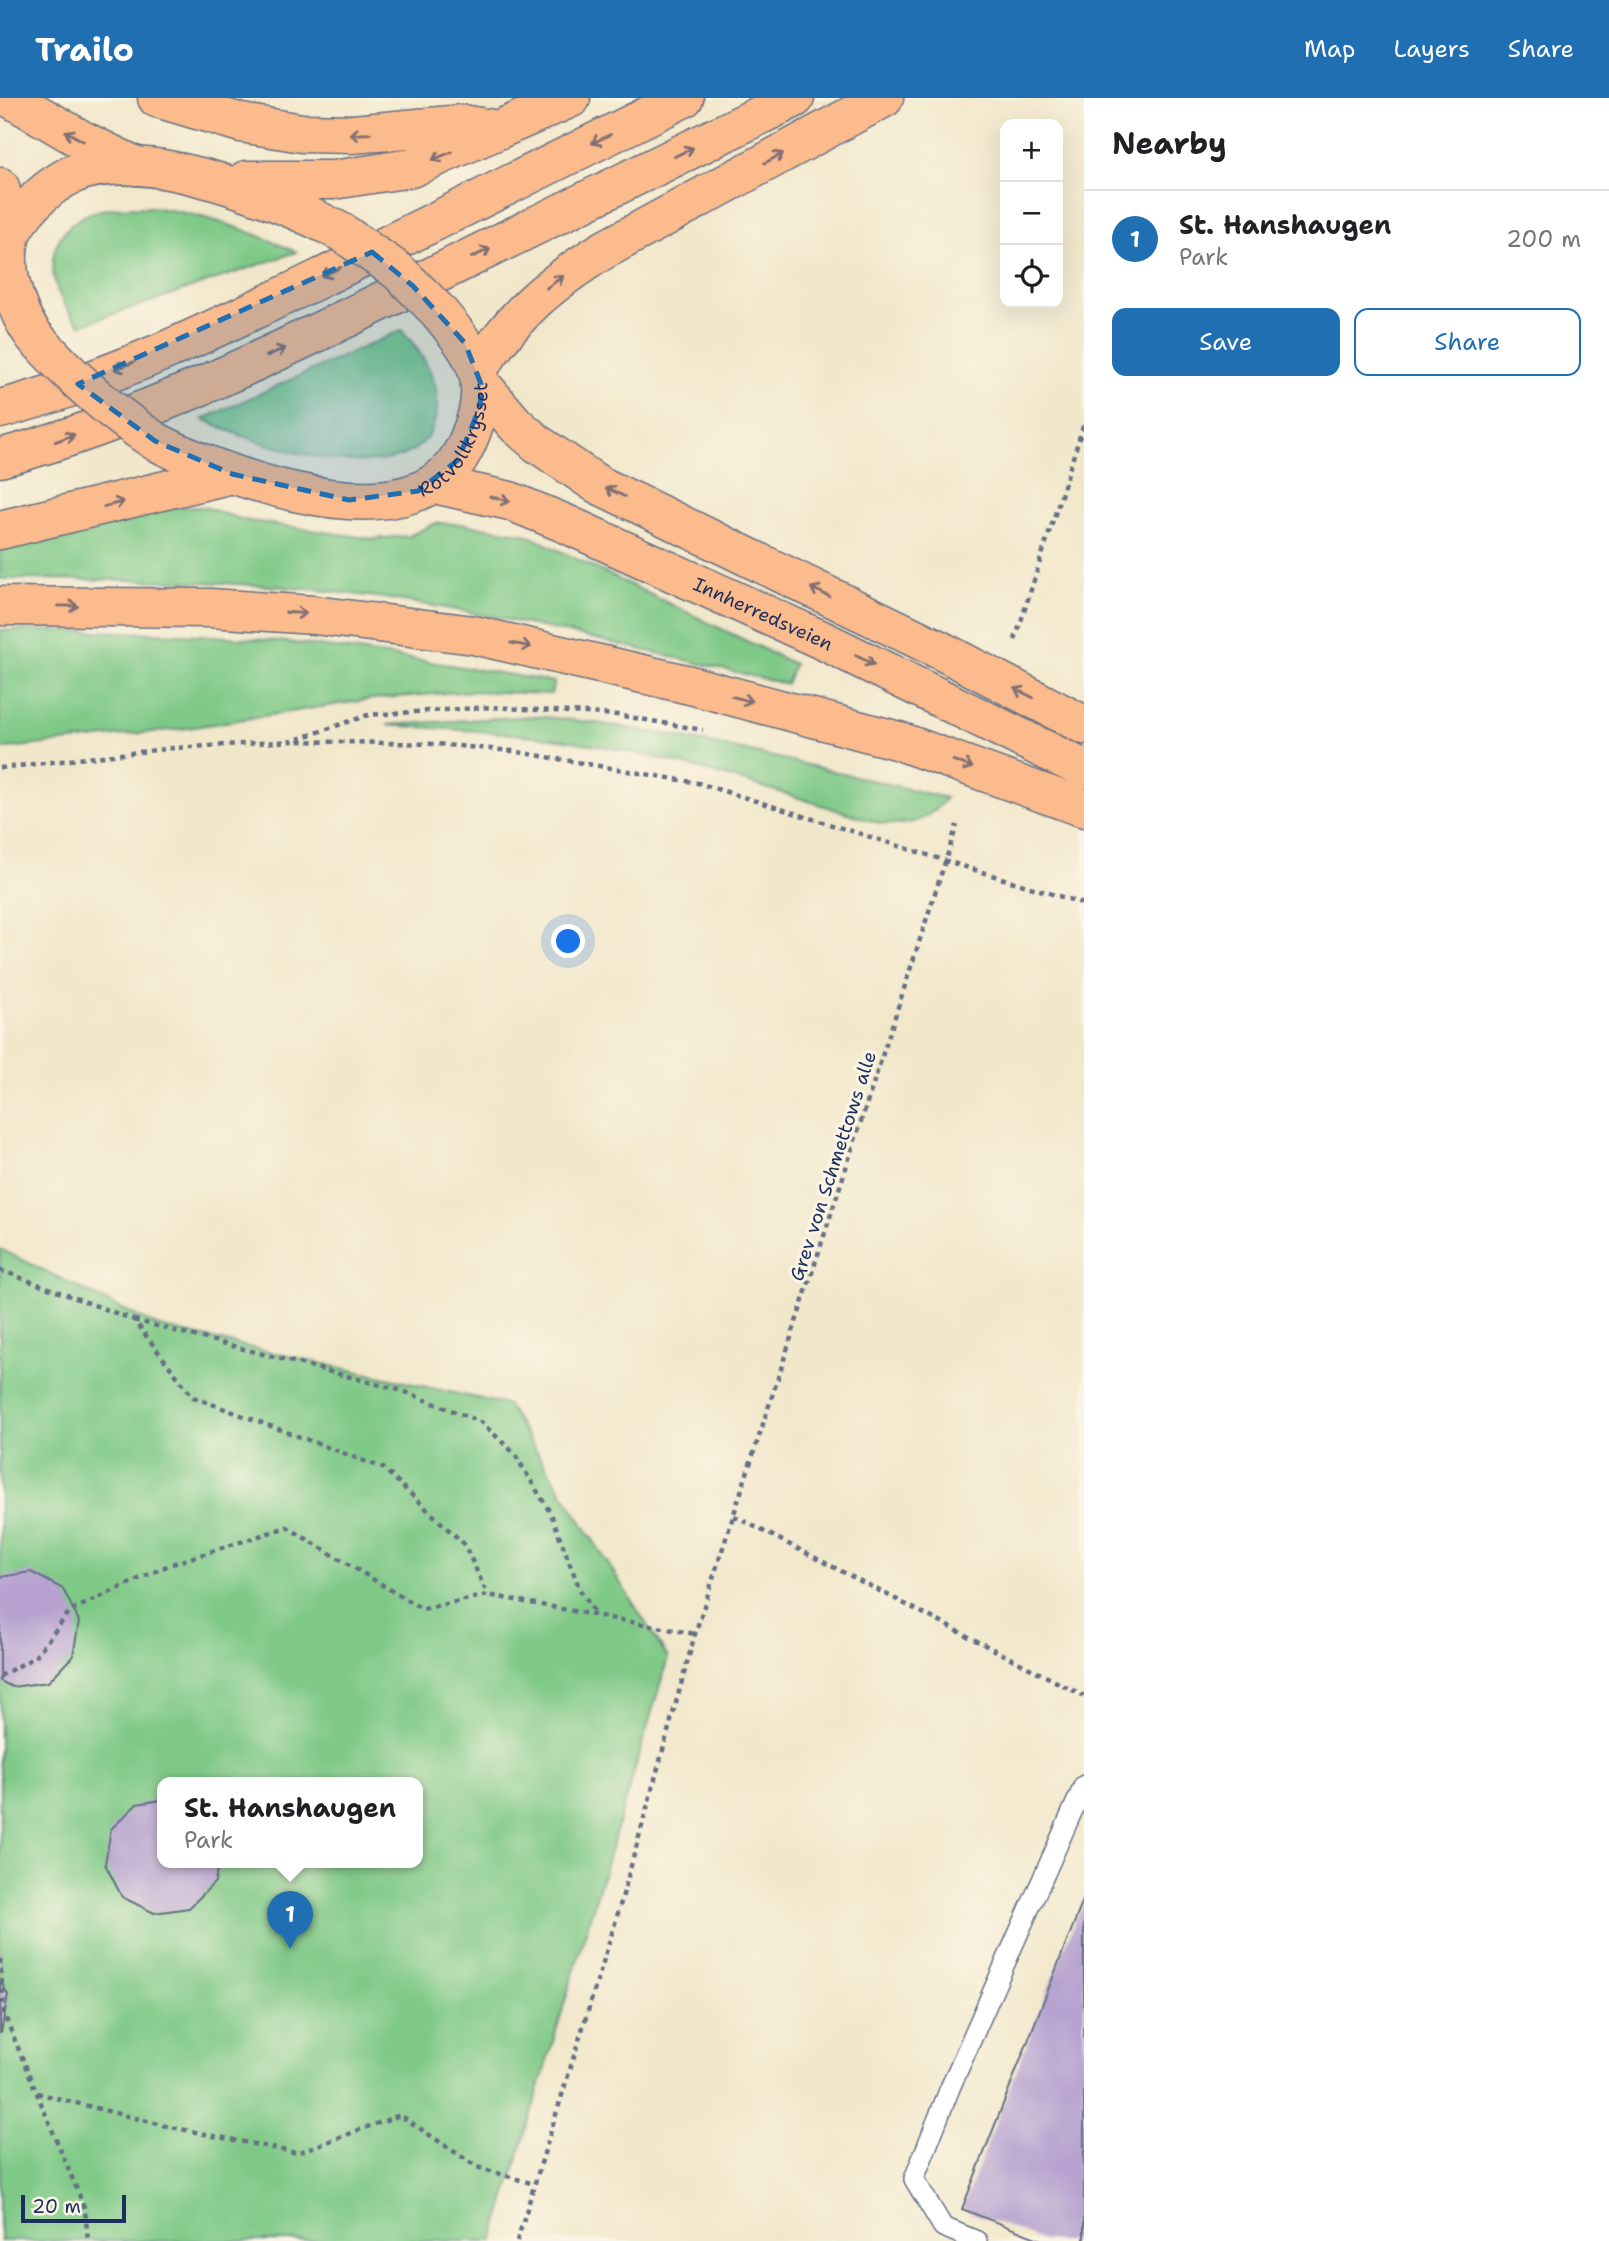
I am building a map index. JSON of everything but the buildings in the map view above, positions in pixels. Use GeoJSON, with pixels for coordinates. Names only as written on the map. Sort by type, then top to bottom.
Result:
{"type":"FeatureCollection","features":[{"type":"Feature","properties":{"kind":"main road"},"geometry":{"type":"LineString","coordinates":[[10,98],[82,141],[135,166]]}},
{"type":"Feature","properties":{"kind":"main road"},"geometry":{"type":"LineString","coordinates":[[157,98],[241,123],[302,133],[353,134],[462,124],[500,130]]}},
{"type":"Feature","properties":{"kind":"main road"},"geometry":{"type":"LineString","coordinates":[[205,179],[290,181],[372,177],[411,168],[571,98]]}},
{"type":"Feature","properties":{"kind":"main road"},"geometry":{"type":"LineString","coordinates":[[0,409],[34,400],[141,359],[265,305],[684,98]]}},
{"type":"Feature","properties":{"kind":"main road"},"geometry":{"type":"LineString","coordinates":[[0,458],[34,449],[162,401],[286,348],[795,98]]}},
{"type":"Feature","properties":{"kind":"main road"},"geometry":{"type":"LineString","coordinates":[[884,98],[602,251],[559,279],[516,317],[480,377],[516,425],[538,444],[597,484],[934,647],[1084,725]]}},
{"type":"Feature","properties":{"kind":"main road","name":"Rotvollkrysset"},"geometry":{"type":"LineString","coordinates":[[135,166],[205,179],[291,206],[341,232],[398,271],[465,343],[480,377],[480,407],[468,443],[458,460],[434,484],[398,497],[349,500],[299,492],[201,464],[122,420],[76,382],[35,337],[15,306],[5,252],[25,211],[44,191],[72,174],[101,167],[135,166]]}},
{"type":"Feature","properties":{"kind":"main road"},"geometry":{"type":"LineString","coordinates":[[0,187],[5,252]]}},
{"type":"Feature","properties":{"kind":"main road"},"geometry":{"type":"LineString","coordinates":[[0,530],[232,474]]}},
{"type":"Feature","properties":{"kind":"main road","name":"Innherredsveien"},"geometry":{"type":"LineString","coordinates":[[434,484],[510,501],[564,523],[836,647],[1084,769]]}},
{"type":"Feature","properties":{"kind":"main road"},"geometry":{"type":"LineString","coordinates":[[0,606],[223,608],[314,615],[474,635],[655,676],[899,741],[1084,808]]}},
{"type":"Feature","properties":{"kind":"lane"},"geometry":{"type":"LineString","coordinates":[[977,2241],[943,2227],[914,2179],[950,2088],[1084,1786]]}},
{"type":"Feature","properties":{"kind":"path"},"geometry":{"type":"LineString","coordinates":[[1015,640],[1084,423]]}},
{"type":"Feature","properties":{"kind":"path"},"geometry":{"type":"LineString","coordinates":[[294,741],[368,715],[427,709],[491,707],[618,715],[709,731]]}},
{"type":"Feature","properties":{"kind":"path"},"geometry":{"type":"LineString","coordinates":[[0,768],[174,748],[294,741],[436,744],[513,751],[698,783],[1084,904]]}},
{"type":"Feature","properties":{"kind":"path","name":"Grev von Schmettows alle"},"geometry":{"type":"LineString","coordinates":[[517,2241],[616,1920],[695,1634],[957,825]]}},
{"type":"Feature","properties":{"kind":"path"},"geometry":{"type":"LineString","coordinates":[[0,1269],[134,1320],[403,1391],[481,1422],[514,1453],[551,1514],[580,1590],[597,1615]]}},
{"type":"Feature","properties":{"kind":"path"},"geometry":{"type":"LineString","coordinates":[[134,1320],[193,1397],[383,1468],[464,1544],[488,1595]]}},
{"type":"Feature","properties":{"kind":"path"},"geometry":{"type":"LineString","coordinates":[[734,1516],[1084,1696]]}},
{"type":"Feature","properties":{"kind":"path"},"geometry":{"type":"LineString","coordinates":[[0,1676],[35,1657],[70,1611],[169,1565],[287,1528],[422,1609],[488,1595],[695,1634]]}},
{"type":"Feature","properties":{"kind":"path"},"geometry":{"type":"LineString","coordinates":[[0,1959],[4,2014],[85,2209],[88,2241]]}},
{"type":"Feature","properties":{"kind":"path"},"geometry":{"type":"LineString","coordinates":[[37,2093],[166,2126],[298,2153],[400,2115],[477,2167],[534,2184]]}},
{"type":"Feature","properties":{"kind":"highlighted area"},"geometry":{"type":"Polygon","coordinates":[[[372,252],[413,286],[465,343],[481,384],[480,407],[458,460],[418,491],[349,500],[232,474],[155,441],[78,384],[372,252]]]}},
{"type":"Feature","properties":{"kind":"green space"},"geometry":{"type":"Polygon","coordinates":[[[151,207],[225,224],[296,252],[81,325],[61,298],[55,283],[54,252],[60,238],[70,226],[93,212],[151,207]]]}},
{"type":"Feature","properties":{"kind":"green space"},"geometry":{"type":"Polygon","coordinates":[[[402,330],[418,350],[430,372],[437,395],[437,407],[435,420],[421,444],[396,457],[365,462],[329,459],[256,441],[203,419],[402,330]]]}},
{"type":"Feature","properties":{"kind":"green space"},"geometry":{"type":"Polygon","coordinates":[[[168,507],[205,507],[243,520],[373,539],[409,536],[436,523],[463,524],[525,534],[794,664],[786,684],[495,617],[348,593],[199,582],[0,579],[0,541],[168,507]]]}},
{"type":"Feature","properties":{"kind":"green space"},"geometry":{"type":"Polygon","coordinates":[[[0,630],[172,634],[276,641],[381,654],[554,682],[551,694],[472,691],[372,699],[188,728],[0,749],[0,630]]]}},
{"type":"Feature","properties":{"kind":"green space"},"geometry":{"type":"Polygon","coordinates":[[[535,716],[691,739],[946,798],[931,813],[917,821],[900,824],[879,823],[733,778],[622,750],[536,736],[387,725],[535,716]]]}},
{"type":"Feature","properties":{"kind":"green space"},"geometry":{"type":"Polygon","coordinates":[[[0,1249],[159,1327],[507,1405],[668,1658],[493,2241],[0,2241],[0,1249]]]}},
{"type":"Feature","properties":{"kind":"place","name":"St. Hanshaugen"},"geometry":{"type":"Point","coordinates":[290,1949]}}]}
